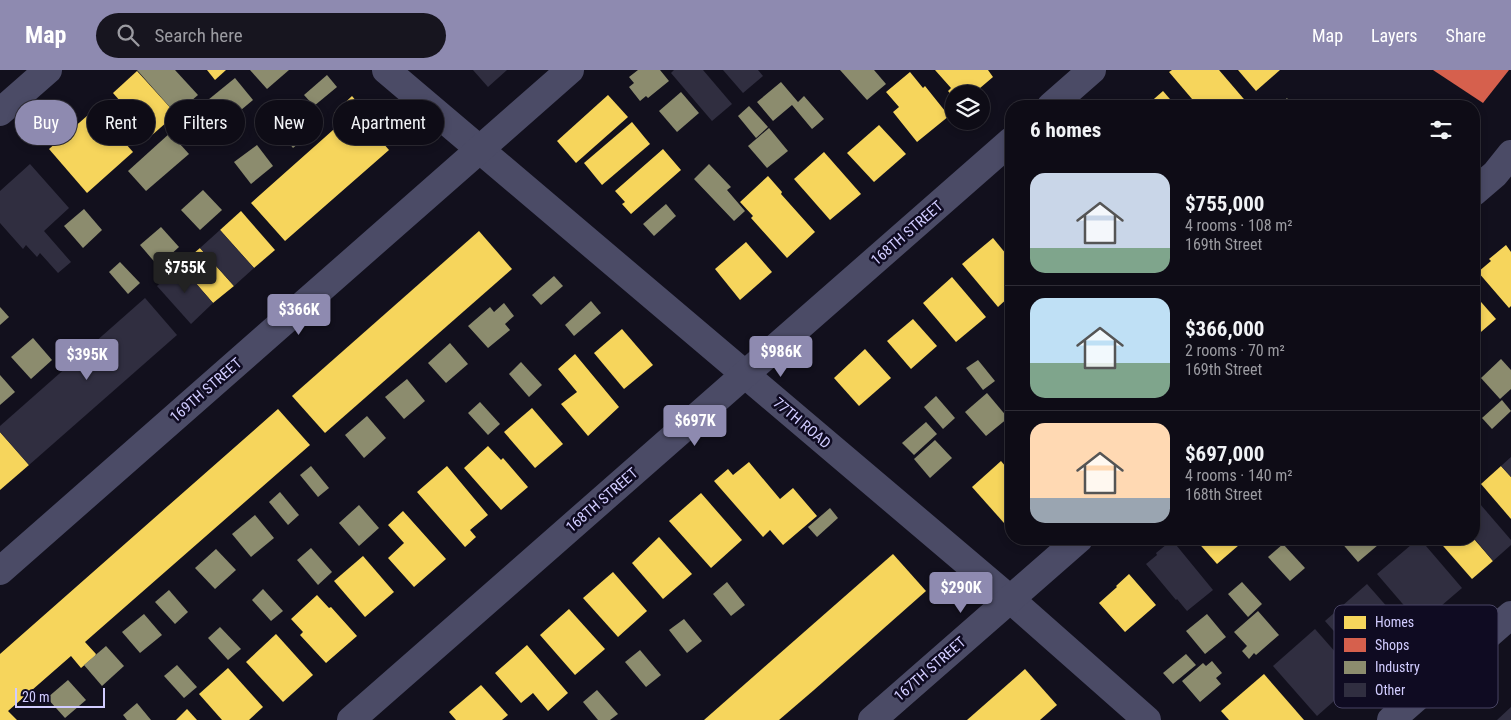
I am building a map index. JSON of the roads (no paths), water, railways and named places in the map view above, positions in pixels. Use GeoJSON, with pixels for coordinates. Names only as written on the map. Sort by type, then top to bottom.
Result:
{"type":"FeatureCollection","features":[{"type":"Feature","properties":{"kind":"street"},"geometry":{"type":"LineString","coordinates":[[0,112],[48,70]]}},
{"type":"Feature","properties":{"kind":"street","name":"77TH ROAD"},"geometry":{"type":"LineString","coordinates":[[386,70],[1010,599],[1147,720]]}},
{"type":"Feature","properties":{"kind":"street","name":"169TH STREET"},"geometry":{"type":"LineString","coordinates":[[0,571],[570,70]]}},
{"type":"Feature","properties":{"kind":"street"},"geometry":{"type":"LineString","coordinates":[[1058,100],[1092,70]]}},
{"type":"Feature","properties":{"kind":"street","name":"168TH STREET"},"geometry":{"type":"LineString","coordinates":[[351,720],[1005,146]]}},
{"type":"Feature","properties":{"kind":"street"},"geometry":{"type":"LineString","coordinates":[[1480,187],[1495,174],[1511,154]]}},
{"type":"Feature","properties":{"kind":"street","name":"167TH STREET"},"geometry":{"type":"LineString","coordinates":[[872,720],[1072,545]]}},
{"type":"Feature","properties":{"kind":"street"},"geometry":{"type":"LineString","coordinates":[[1498,626],[1511,615]]}},
{"type":"Feature","properties":{"kind":"street"},"geometry":{"type":"LineString","coordinates":[[1391,720],[1405,708]]}}]}
